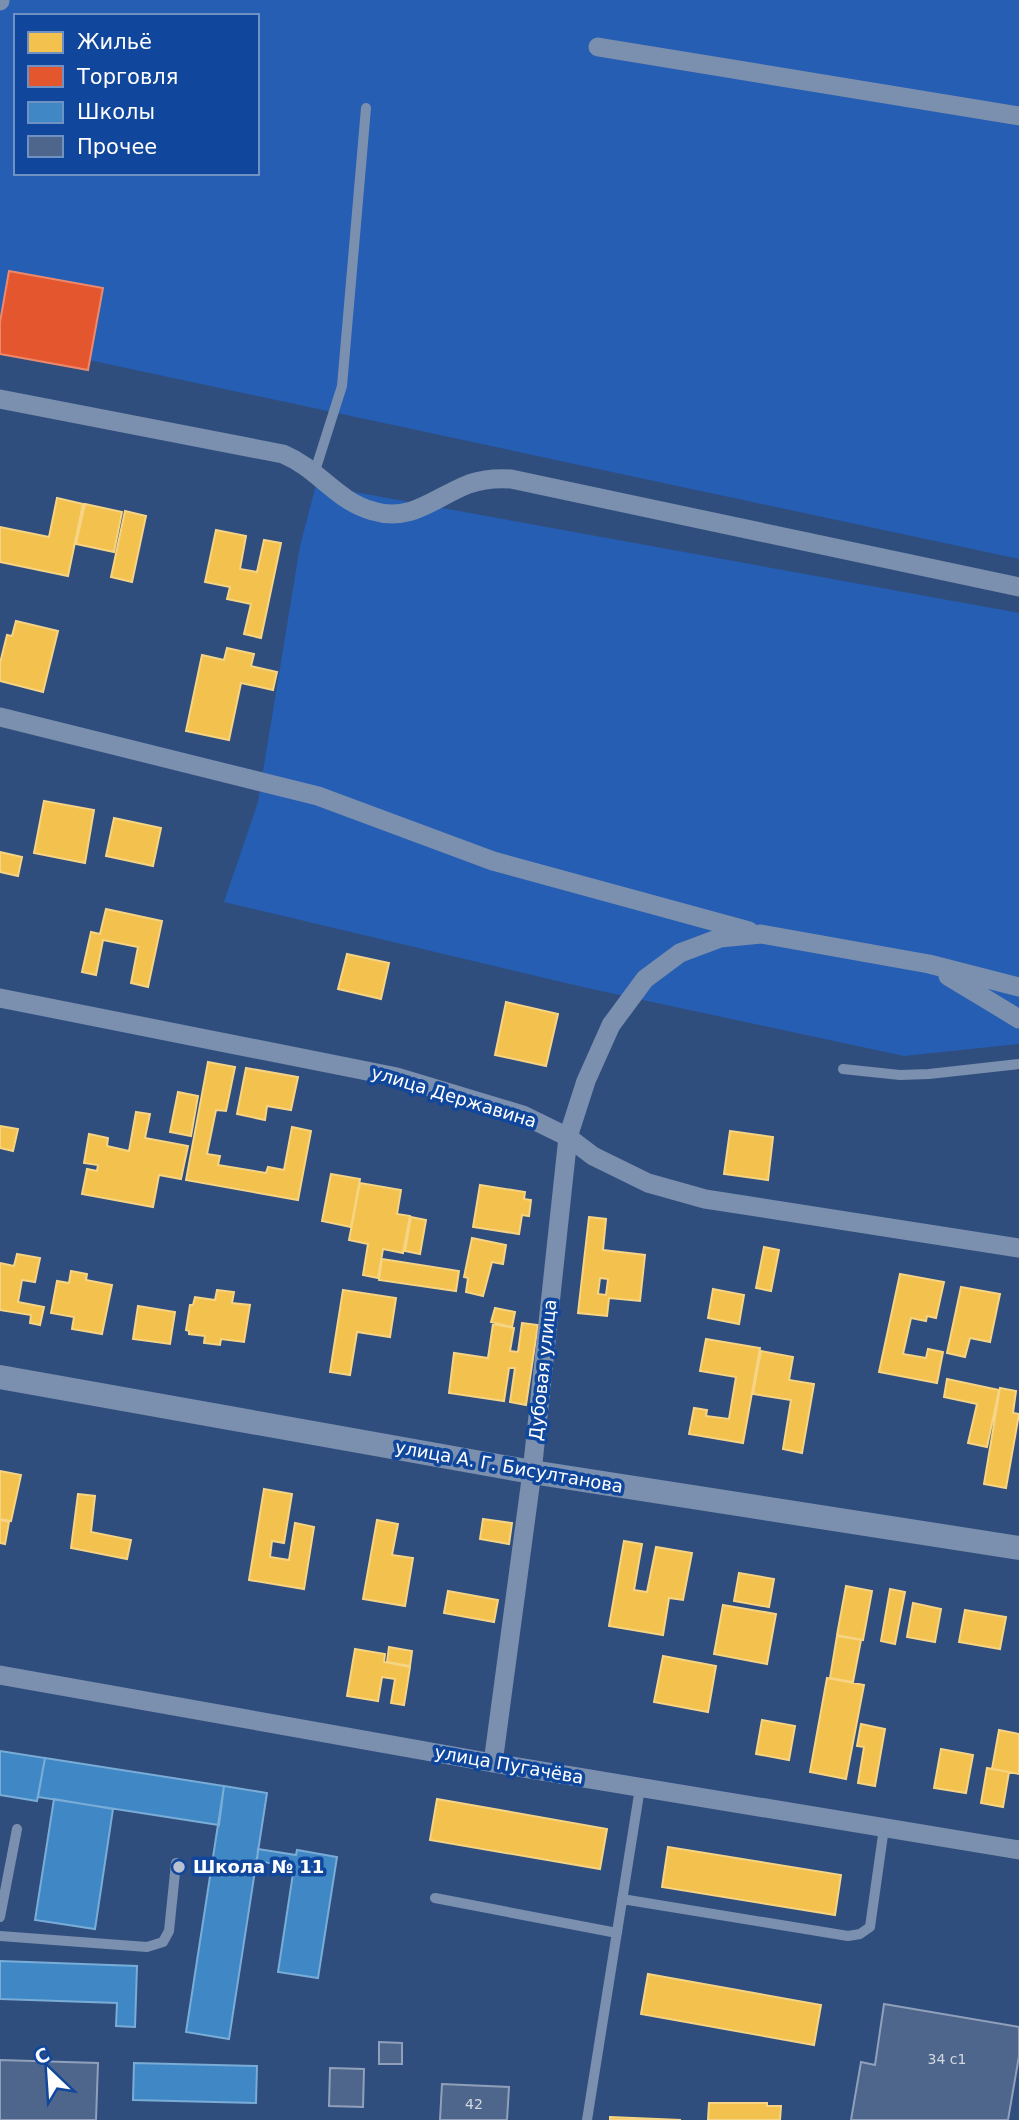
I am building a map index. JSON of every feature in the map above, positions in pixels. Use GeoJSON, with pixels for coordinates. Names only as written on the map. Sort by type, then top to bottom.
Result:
{"type":"FeatureCollection","features":[{"type":"Feature","properties":{"kind":"street"},"geometry":{"type":"LineString","coordinates":[[598,47],[1019,116]]}},
{"type":"Feature","properties":{"kind":"street"},"geometry":{"type":"LineString","coordinates":[[0,399],[283,454],[316,471],[343,498],[353,504],[394,516],[407,514],[469,484],[489,478],[511,479],[1019,587]]}},
{"type":"Feature","properties":{"kind":"street"},"geometry":{"type":"LineString","coordinates":[[0,717],[318,796],[493,861],[761,934],[929,964],[1019,987]]}},
{"type":"Feature","properties":{"kind":"street","name":"Дубовая улица"},"geometry":{"type":"LineString","coordinates":[[493,1763],[532,1472],[568,1137],[586,1081],[611,1025],[645,979],[680,953],[720,938],[761,934]]}},
{"type":"Feature","properties":{"kind":"street"},"geometry":{"type":"LineString","coordinates":[[929,964],[1019,1019]]}},
{"type":"Feature","properties":{"kind":"street","name":"улица Державина"},"geometry":{"type":"LineString","coordinates":[[0,998],[397,1077],[523,1115],[568,1137],[593,1156],[648,1183],[705,1199],[1019,1248]]}},
{"type":"Feature","properties":{"kind":"street","name":"улица А. Г. Бисултанова"},"geometry":{"type":"LineString","coordinates":[[0,1377],[532,1472],[1019,1548]]}},
{"type":"Feature","properties":{"kind":"street","name":"улица Пугачёва"},"geometry":{"type":"LineString","coordinates":[[0,1675],[493,1763],[1019,1850]]}},
{"type":"Feature","properties":{"kind":"lane"},"geometry":{"type":"LineString","coordinates":[[316,471],[342,386],[366,108]]}},
{"type":"Feature","properties":{"kind":"lane"},"geometry":{"type":"LineString","coordinates":[[843,1069],[900,1075],[1019,1064]]}},
{"type":"Feature","properties":{"kind":"lane"},"geometry":{"type":"LineString","coordinates":[[587,2120],[640,1788]]}},
{"type":"Feature","properties":{"kind":"lane"},"geometry":{"type":"LineString","coordinates":[[622,1899],[848,1936],[860,1934],[870,1927],[884,1828]]}},
{"type":"Feature","properties":{"kind":"lane"},"geometry":{"type":"LineString","coordinates":[[0,1917],[17,1829]]}},
{"type":"Feature","properties":{"kind":"lane"},"geometry":{"type":"LineString","coordinates":[[0,1936],[147,1947],[163,1942],[169,1931],[176,1863]]}},
{"type":"Feature","properties":{"kind":"lane"},"geometry":{"type":"LineString","coordinates":[[435,1898],[617,1933]]}},
{"type":"Feature","properties":{"kind":"shaded area"},"geometry":{"type":"Polygon","coordinates":[[[0,0],[1019,0],[1019,559],[0,341],[0,0]]]}},
{"type":"Feature","properties":{"kind":"shaded area"},"geometry":{"type":"Polygon","coordinates":[[[316,485],[1019,613],[1019,1044],[904,1056],[587,988],[224,902],[258,802],[300,546],[316,485]]]}},
{"type":"Feature","properties":{"kind":"building: Жильё"},"geometry":{"type":"Polygon","coordinates":[[[57,498],[83,504],[68,576],[0,562],[0,527],[49,537],[57,498]]]}},
{"type":"Feature","properties":{"kind":"building: Жильё"},"geometry":{"type":"Polygon","coordinates":[[[85,504],[122,512],[114,552],[76,544],[85,504]]]}},
{"type":"Feature","properties":{"kind":"building: Жильё"},"geometry":{"type":"Polygon","coordinates":[[[125,511],[146,516],[132,582],[111,577],[125,511]]]}},
{"type":"Feature","properties":{"kind":"building: Жильё"},"geometry":{"type":"Polygon","coordinates":[[[216,530],[246,536],[240,569],[257,572],[264,540],[281,543],[261,638],[244,634],[251,604],[227,599],[230,587],[205,582],[216,530]]]}},
{"type":"Feature","properties":{"kind":"building: Жильё"},"geometry":{"type":"Polygon","coordinates":[[[16,621],[58,631],[43,692],[0,681],[0,663],[7,635],[12,636],[16,621]]]}},
{"type":"Feature","properties":{"kind":"building: Жильё"},"geometry":{"type":"Polygon","coordinates":[[[227,648],[254,654],[251,666],[277,672],[273,690],[241,683],[229,740],[186,731],[202,655],[224,660],[227,648]]]}},
{"type":"Feature","properties":{"kind":"building: Жильё"},"geometry":{"type":"Polygon","coordinates":[[[44,801],[94,810],[85,863],[34,853],[44,801]]]}},
{"type":"Feature","properties":{"kind":"building: Жильё"},"geometry":{"type":"Polygon","coordinates":[[[114,818],[161,828],[153,866],[106,856],[114,818]]]}},
{"type":"Feature","properties":{"kind":"building: Жильё"},"geometry":{"type":"Polygon","coordinates":[[[0,852],[22,857],[18,876],[0,872],[0,852]]]}},
{"type":"Feature","properties":{"kind":"building: Жильё"},"geometry":{"type":"Polygon","coordinates":[[[106,909],[162,921],[148,987],[131,983],[138,947],[103,940],[96,975],[82,972],[91,932],[100,934],[106,909]]]}},
{"type":"Feature","properties":{"kind":"building: Жильё"},"geometry":{"type":"Polygon","coordinates":[[[347,954],[389,963],[381,999],[338,989],[347,954]]]}},
{"type":"Feature","properties":{"kind":"building: Жильё"},"geometry":{"type":"Polygon","coordinates":[[[506,1002],[558,1014],[546,1066],[495,1055],[506,1002]]]}},
{"type":"Feature","properties":{"kind":"building: Жильё"},"geometry":{"type":"Polygon","coordinates":[[[208,1062],[235,1067],[226,1111],[216,1110],[207,1154],[220,1156],[218,1165],[266,1173],[268,1167],[284,1170],[292,1127],[311,1131],[298,1200],[186,1180],[208,1062]]]}},
{"type":"Feature","properties":{"kind":"building: Жильё"},"geometry":{"type":"Polygon","coordinates":[[[246,1068],[298,1077],[291,1110],[267,1106],[265,1120],[237,1114],[246,1068]]]}},
{"type":"Feature","properties":{"kind":"building: Жильё"},"geometry":{"type":"Polygon","coordinates":[[[178,1092],[198,1096],[191,1136],[170,1132],[178,1092]]]}},
{"type":"Feature","properties":{"kind":"building: Жильё"},"geometry":{"type":"Polygon","coordinates":[[[136,1112],[150,1114],[145,1138],[188,1146],[181,1179],[159,1175],[153,1207],[82,1194],[87,1169],[97,1171],[98,1165],[84,1163],[89,1134],[108,1138],[107,1146],[129,1151],[136,1112]]]}},
{"type":"Feature","properties":{"kind":"building: Жильё"},"geometry":{"type":"Polygon","coordinates":[[[0,1126],[18,1129],[13,1151],[0,1148],[0,1126]]]}},
{"type":"Feature","properties":{"kind":"building: Жильё"},"geometry":{"type":"Polygon","coordinates":[[[730,1131],[773,1137],[768,1180],[724,1174],[730,1131]]]}},
{"type":"Feature","properties":{"kind":"building: Жильё"},"geometry":{"type":"Polygon","coordinates":[[[331,1174],[360,1179],[351,1227],[322,1221],[331,1174]]]}},
{"type":"Feature","properties":{"kind":"building: Жильё"},"geometry":{"type":"Polygon","coordinates":[[[360,1183],[401,1190],[397,1214],[410,1216],[403,1253],[383,1249],[378,1278],[363,1275],[368,1244],[349,1240],[360,1183]]]}},
{"type":"Feature","properties":{"kind":"building: Жильё"},"geometry":{"type":"Polygon","coordinates":[[[480,1185],[525,1192],[524,1199],[531,1200],[529,1216],[522,1215],[519,1234],[473,1227],[480,1185]]]}},
{"type":"Feature","properties":{"kind":"building: Жильё"},"geometry":{"type":"Polygon","coordinates":[[[411,1217],[426,1220],[420,1254],[405,1251],[411,1217]]]}},
{"type":"Feature","properties":{"kind":"building: Жильё"},"geometry":{"type":"Polygon","coordinates":[[[589,1217],[606,1219],[603,1250],[645,1255],[640,1301],[609,1298],[607,1316],[578,1313],[589,1217]],[[600,1278],[598,1294],[606,1295],[608,1279],[600,1278]]]}},
{"type":"Feature","properties":{"kind":"building: Жильё"},"geometry":{"type":"Polygon","coordinates":[[[472,1238],[506,1245],[503,1264],[492,1262],[483,1296],[466,1292],[468,1278],[464,1277],[472,1238]]]}},
{"type":"Feature","properties":{"kind":"building: Жильё"},"geometry":{"type":"Polygon","coordinates":[[[764,1247],[779,1250],[771,1291],[756,1288],[764,1247]]]}},
{"type":"Feature","properties":{"kind":"building: Жильё"},"geometry":{"type":"Polygon","coordinates":[[[17,1254],[40,1258],[35,1282],[22,1280],[18,1302],[44,1307],[40,1325],[30,1323],[31,1315],[0,1310],[0,1263],[14,1266],[17,1254]]]}},
{"type":"Feature","properties":{"kind":"building: Жильё"},"geometry":{"type":"Polygon","coordinates":[[[382,1259],[459,1271],[456,1291],[379,1280],[382,1259]]]}},
{"type":"Feature","properties":{"kind":"building: Жильё"},"geometry":{"type":"Polygon","coordinates":[[[71,1271],[87,1274],[86,1280],[112,1285],[102,1334],[72,1329],[74,1317],[51,1313],[57,1281],[69,1283],[71,1271]]]}},
{"type":"Feature","properties":{"kind":"building: Жильё"},"geometry":{"type":"Polygon","coordinates":[[[900,1274],[944,1282],[936,1318],[927,1316],[926,1321],[911,1318],[903,1354],[926,1358],[928,1349],[943,1352],[937,1383],[879,1372],[900,1274]]]}},
{"type":"Feature","properties":{"kind":"building: Жильё"},"geometry":{"type":"Polygon","coordinates":[[[961,1287],[1000,1294],[990,1342],[970,1338],[965,1357],[947,1353],[961,1287]]]}},
{"type":"Feature","properties":{"kind":"building: Жильё"},"geometry":{"type":"Polygon","coordinates":[[[713,1289],[744,1295],[739,1324],[708,1318],[713,1289]]]}},
{"type":"Feature","properties":{"kind":"building: Жильё"},"geometry":{"type":"Polygon","coordinates":[[[217,1290],[234,1292],[232,1303],[250,1305],[244,1342],[221,1339],[220,1345],[204,1343],[205,1336],[189,1334],[186,1330],[190,1305],[193,1305],[195,1297],[215,1300],[217,1290]]]}},
{"type":"Feature","properties":{"kind":"building: Жильё"},"geometry":{"type":"Polygon","coordinates":[[[343,1290],[396,1298],[390,1337],[357,1332],[350,1375],[330,1372],[343,1290]]]}},
{"type":"Feature","properties":{"kind":"building: Жильё"},"geometry":{"type":"Polygon","coordinates":[[[138,1306],[175,1312],[170,1344],[133,1339],[138,1306]]]}},
{"type":"Feature","properties":{"kind":"building: Жильё"},"geometry":{"type":"Polygon","coordinates":[[[495,1308],[515,1312],[512,1327],[491,1322],[495,1308]]]}},
{"type":"Feature","properties":{"kind":"building: Жильё"},"geometry":{"type":"Polygon","coordinates":[[[522,1323],[538,1325],[526,1405],[510,1402],[515,1368],[509,1368],[504,1401],[449,1393],[454,1353],[488,1358],[493,1324],[514,1328],[510,1351],[518,1352],[522,1323]]]}},
{"type":"Feature","properties":{"kind":"building: Жильё"},"geometry":{"type":"Polygon","coordinates":[[[706,1339],[760,1348],[743,1443],[689,1434],[694,1408],[707,1410],[706,1416],[729,1419],[736,1377],[700,1371],[706,1339]]]}},
{"type":"Feature","properties":{"kind":"building: Жильё"},"geometry":{"type":"Polygon","coordinates":[[[761,1351],[793,1357],[789,1380],[814,1384],[802,1453],[783,1449],[791,1400],[753,1394],[761,1351]]]}},
{"type":"Feature","properties":{"kind":"building: Жильё"},"geometry":{"type":"Polygon","coordinates":[[[947,1379],[999,1390],[987,1447],[968,1443],[977,1404],[944,1397],[947,1379]]]}},
{"type":"Feature","properties":{"kind":"building: Жильё"},"geometry":{"type":"Polygon","coordinates":[[[1000,1388],[1016,1391],[1013,1413],[1019,1414],[1006,1488],[984,1484],[1000,1388]]]}},
{"type":"Feature","properties":{"kind":"building: Жильё"},"geometry":{"type":"Polygon","coordinates":[[[0,1471],[21,1475],[11,1521],[0,1519],[0,1471]]]}},
{"type":"Feature","properties":{"kind":"building: Жильё"},"geometry":{"type":"Polygon","coordinates":[[[264,1489],[292,1494],[284,1543],[272,1541],[270,1557],[289,1560],[295,1523],[314,1527],[304,1589],[249,1580],[264,1489]]]}},
{"type":"Feature","properties":{"kind":"building: Жильё"},"geometry":{"type":"Polygon","coordinates":[[[78,1494],[95,1496],[91,1532],[131,1540],[127,1559],[71,1548],[78,1494]]]}},
{"type":"Feature","properties":{"kind":"building: Жильё"},"geometry":{"type":"Polygon","coordinates":[[[483,1519],[512,1523],[509,1544],[480,1539],[483,1519]]]}},
{"type":"Feature","properties":{"kind":"building: Жильё"},"geometry":{"type":"Polygon","coordinates":[[[0,1520],[9,1522],[5,1544],[0,1543],[0,1520]]]}},
{"type":"Feature","properties":{"kind":"building: Жильё"},"geometry":{"type":"Polygon","coordinates":[[[377,1520],[398,1524],[392,1555],[413,1558],[405,1606],[363,1599],[377,1520]]]}},
{"type":"Feature","properties":{"kind":"building: Жильё"},"geometry":{"type":"Polygon","coordinates":[[[624,1541],[642,1544],[634,1590],[647,1592],[656,1547],[692,1553],[683,1600],[669,1598],[663,1635],[609,1626],[624,1541]]]}},
{"type":"Feature","properties":{"kind":"building: Жильё"},"geometry":{"type":"Polygon","coordinates":[[[739,1573],[774,1579],[769,1607],[734,1601],[739,1573]]]}},
{"type":"Feature","properties":{"kind":"building: Жильё"},"geometry":{"type":"Polygon","coordinates":[[[846,1586],[872,1591],[863,1640],[837,1635],[846,1586]]]}},
{"type":"Feature","properties":{"kind":"building: Жильё"},"geometry":{"type":"Polygon","coordinates":[[[890,1589],[905,1592],[895,1644],[881,1641],[890,1589]]]}},
{"type":"Feature","properties":{"kind":"building: Жильё"},"geometry":{"type":"Polygon","coordinates":[[[448,1591],[498,1600],[494,1622],[444,1613],[448,1591]]]}},
{"type":"Feature","properties":{"kind":"building: Жильё"},"geometry":{"type":"Polygon","coordinates":[[[913,1603],[941,1609],[935,1642],[907,1637],[913,1603]]]}},
{"type":"Feature","properties":{"kind":"building: Жильё"},"geometry":{"type":"Polygon","coordinates":[[[723,1605],[776,1614],[767,1664],[714,1654],[723,1605]]]}},
{"type":"Feature","properties":{"kind":"building: Жильё"},"geometry":{"type":"Polygon","coordinates":[[[965,1610],[1006,1617],[1000,1649],[959,1642],[965,1610]]]}},
{"type":"Feature","properties":{"kind":"building: Жильё"},"geometry":{"type":"Polygon","coordinates":[[[837,1636],[861,1640],[853,1682],[830,1678],[837,1636]]]}},
{"type":"Feature","properties":{"kind":"building: Жильё"},"geometry":{"type":"Polygon","coordinates":[[[389,1647],[412,1651],[410,1666],[387,1662],[389,1647]]]}},
{"type":"Feature","properties":{"kind":"building: Жильё"},"geometry":{"type":"Polygon","coordinates":[[[355,1649],[385,1654],[384,1662],[410,1667],[404,1705],[391,1703],[395,1679],[382,1677],[378,1701],[347,1696],[355,1649]]]}},
{"type":"Feature","properties":{"kind":"building: Жильё"},"geometry":{"type":"Polygon","coordinates":[[[663,1656],[716,1666],[708,1712],[654,1702],[663,1656]]]}},
{"type":"Feature","properties":{"kind":"building: Жильё"},"geometry":{"type":"Polygon","coordinates":[[[827,1678],[864,1685],[846,1779],[810,1772],[827,1678]]]}},
{"type":"Feature","properties":{"kind":"building: Жильё"},"geometry":{"type":"Polygon","coordinates":[[[762,1720],[795,1726],[789,1760],[756,1754],[762,1720]]]}},
{"type":"Feature","properties":{"kind":"building: Жильё"},"geometry":{"type":"Polygon","coordinates":[[[861,1724],[885,1729],[875,1786],[858,1783],[864,1747],[857,1746],[861,1724]]]}},
{"type":"Feature","properties":{"kind":"building: Жильё"},"geometry":{"type":"Polygon","coordinates":[[[999,1730],[1019,1734],[1019,1774],[992,1769],[999,1730]]]}},
{"type":"Feature","properties":{"kind":"building: Жильё"},"geometry":{"type":"Polygon","coordinates":[[[941,1749],[973,1755],[966,1793],[934,1788],[941,1749]]]}},
{"type":"Feature","properties":{"kind":"building: Жильё"},"geometry":{"type":"Polygon","coordinates":[[[987,1768],[1009,1772],[1003,1807],[981,1803],[987,1768]]]}},
{"type":"Feature","properties":{"kind":"building: Жильё"},"geometry":{"type":"Polygon","coordinates":[[[437,1799],[607,1829],[600,1869],[430,1840],[437,1799]]]}},
{"type":"Feature","properties":{"kind":"building: Жильё"},"geometry":{"type":"Polygon","coordinates":[[[668,1847],[841,1875],[835,1915],[662,1887],[668,1847]]]}},
{"type":"Feature","properties":{"kind":"building: Жильё"},"geometry":{"type":"Polygon","coordinates":[[[648,1974],[821,2005],[814,2045],[641,2014],[648,1974]]]}},
{"type":"Feature","properties":{"kind":"building: Жильё"},"geometry":{"type":"Polygon","coordinates":[[[709,2103],[767,2103],[767,2106],[781,2106],[780,2120],[708,2120],[709,2103]]]}},
{"type":"Feature","properties":{"kind":"building: Жильё"},"geometry":{"type":"Polygon","coordinates":[[[610,2117],[681,2120],[610,2120],[610,2117]]]}},
{"type":"Feature","properties":{"kind":"building: Торговля"},"geometry":{"type":"Polygon","coordinates":[[[9,271],[103,288],[88,370],[0,354],[0,322],[9,271]]]}},
{"type":"Feature","properties":{"kind":"building: Школы"},"geometry":{"type":"Polygon","coordinates":[[[0,1751],[45,1758],[37,1801],[0,1795],[0,1751]]]}},
{"type":"Feature","properties":{"kind":"building: Школы"},"geometry":{"type":"Polygon","coordinates":[[[45,1758],[224,1786],[219,1825],[38,1797],[45,1758]]]}},
{"type":"Feature","properties":{"kind":"building: Школы"},"geometry":{"type":"Polygon","coordinates":[[[224,1786],[267,1793],[229,2039],[186,2032],[224,1786]]]}},
{"type":"Feature","properties":{"kind":"building: Школы"},"geometry":{"type":"Polygon","coordinates":[[[54,1799],[113,1809],[95,1929],[35,1920],[54,1799]]]}},
{"type":"Feature","properties":{"kind":"building: Школы"},"geometry":{"type":"Polygon","coordinates":[[[258,1849],[296,1855],[297,1850],[337,1857],[318,1978],[278,1972],[294,1867],[257,1861],[258,1849]]]}},
{"type":"Feature","properties":{"kind":"building: Школы"},"geometry":{"type":"Polygon","coordinates":[[[0,1961],[137,1966],[135,2027],[116,2026],[117,2003],[0,1999],[0,1961]]]}},
{"type":"Feature","properties":{"kind":"building: Школы"},"geometry":{"type":"Polygon","coordinates":[[[134,2063],[257,2066],[256,2103],[133,2100],[134,2063]]]}},
{"type":"Feature","properties":{"kind":"building: Прочее"},"geometry":{"type":"Polygon","coordinates":[[[884,2004],[1019,2027],[1019,2056],[1008,2120],[851,2120],[861,2062],[875,2065],[884,2004]]]}},
{"type":"Feature","properties":{"kind":"building: Прочее"},"geometry":{"type":"Polygon","coordinates":[[[379,2042],[402,2043],[402,2064],[379,2064],[379,2042]]]}},
{"type":"Feature","properties":{"kind":"building: Прочее"},"geometry":{"type":"Polygon","coordinates":[[[0,2060],[98,2063],[96,2120],[0,2120],[0,2060]]]}},
{"type":"Feature","properties":{"kind":"building: Прочее"},"geometry":{"type":"Polygon","coordinates":[[[330,2068],[364,2069],[363,2107],[329,2106],[330,2068]]]}},
{"type":"Feature","properties":{"kind":"building: Прочее"},"geometry":{"type":"Polygon","coordinates":[[[442,2084],[509,2087],[507,2120],[440,2120],[442,2084]]]}},
{"type":"Feature","properties":{"kind":"place","name":"Школа № 11"},"geometry":{"type":"Point","coordinates":[179,1867]}}]}
